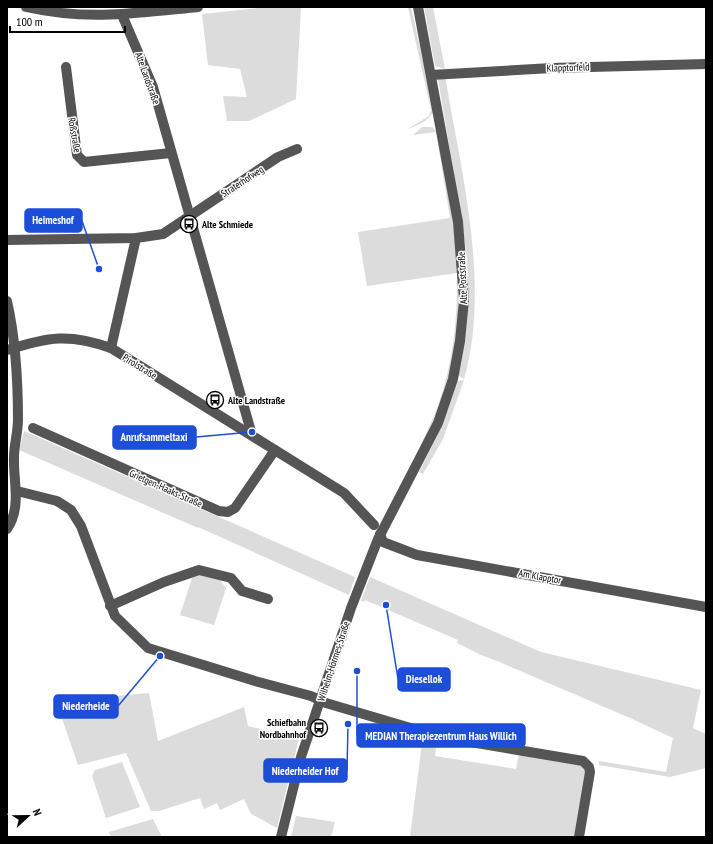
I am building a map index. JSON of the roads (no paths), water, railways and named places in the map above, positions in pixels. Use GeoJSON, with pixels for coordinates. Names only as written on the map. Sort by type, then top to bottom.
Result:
{"type":"FeatureCollection","features":[{"type":"Feature","properties":{"kind":"street"},"geometry":{"type":"LineString","coordinates":[[26,7],[67,14],[122,15],[198,7]]}},
{"type":"Feature","properties":{"kind":"street","name":"Alte Poststraße"},"geometry":{"type":"LineString","coordinates":[[380,534],[420,461],[438,423],[453,379],[460,341],[464,300],[458,222],[418,7]]}},
{"type":"Feature","properties":{"kind":"street","name":"Alte Landstraße"},"geometry":{"type":"LineString","coordinates":[[122,15],[153,87],[252,435]]}},
{"type":"Feature","properties":{"kind":"street","name":"Klapptorfeld"},"geometry":{"type":"LineString","coordinates":[[431,75],[552,68],[706,64]]}},
{"type":"Feature","properties":{"kind":"street","name":"Roßstraße"},"geometry":{"type":"LineString","coordinates":[[66,67],[77,155],[84,162],[172,153]]}},
{"type":"Feature","properties":{"kind":"street","name":"Straterhofweg"},"geometry":{"type":"LineString","coordinates":[[190,217],[200,208],[278,157],[297,149]]}},
{"type":"Feature","properties":{"kind":"street"},"geometry":{"type":"LineString","coordinates":[[7,240],[136,238],[164,234],[190,217]]}},
{"type":"Feature","properties":{"kind":"street"},"geometry":{"type":"LineString","coordinates":[[111,348],[136,238]]}},
{"type":"Feature","properties":{"kind":"street"},"geometry":{"type":"LineString","coordinates":[[7,301],[18,422],[10,454],[17,491],[15,509],[11,523],[7,529]]}},
{"type":"Feature","properties":{"kind":"street","name":"Pirolstraße"},"geometry":{"type":"LineString","coordinates":[[11,348],[49,339],[71,338],[111,348],[252,435]]}},
{"type":"Feature","properties":{"kind":"street","name":"Grietgen-Haaks-Straße"},"geometry":{"type":"LineString","coordinates":[[33,428],[219,511],[228,512],[235,508],[275,450]]}},
{"type":"Feature","properties":{"kind":"street"},"geometry":{"type":"LineString","coordinates":[[252,435],[344,492],[374,524]]}},
{"type":"Feature","properties":{"kind":"street"},"geometry":{"type":"LineString","coordinates":[[17,491],[57,501],[71,510],[81,526],[115,616],[148,648],[254,681],[311,696],[326,703],[442,737],[583,761],[588,765],[590,772],[579,837]]}},
{"type":"Feature","properties":{"kind":"street","name":"Am Klapptor"},"geometry":{"type":"LineString","coordinates":[[380,534],[383,542],[417,555],[706,607]]}},
{"type":"Feature","properties":{"kind":"street","name":"Wilhelm-Hörmes-Straße"},"geometry":{"type":"LineString","coordinates":[[281,837],[297,773],[320,700],[351,608],[380,534]]}},
{"type":"Feature","properties":{"kind":"street"},"geometry":{"type":"LineString","coordinates":[[110,606],[164,582],[198,570],[231,578],[242,591],[268,599]]}},
{"type":"Feature","properties":{"kind":"place","name":"Alte Schmiede"},"geometry":{"type":"Point","coordinates":[189,224]}},
{"type":"Feature","properties":{"kind":"place","name":"Heimeshof"},"geometry":{"type":"Point","coordinates":[99,269]}},
{"type":"Feature","properties":{"kind":"place","name":"Alte Landstraße"},"geometry":{"type":"Point","coordinates":[215,400]}},
{"type":"Feature","properties":{"kind":"place","name":"Anrufsammeltaxi"},"geometry":{"type":"Point","coordinates":[252,432]}},
{"type":"Feature","properties":{"kind":"place","name":"Diesellok"},"geometry":{"type":"Point","coordinates":[386,605]}},
{"type":"Feature","properties":{"kind":"place","name":"Niederheide"},"geometry":{"type":"Point","coordinates":[160,656]}},
{"type":"Feature","properties":{"kind":"place","name":"MEDIAN Therapiezentrum Haus Willich"},"geometry":{"type":"Point","coordinates":[357,671]}},
{"type":"Feature","properties":{"kind":"place","name":"Niederheider Hof"},"geometry":{"type":"Point","coordinates":[348,724]}},
{"type":"Feature","properties":{"kind":"place","name":"Schiefbahn Nordbahnhof"},"geometry":{"type":"Point","coordinates":[319,728]}}]}
